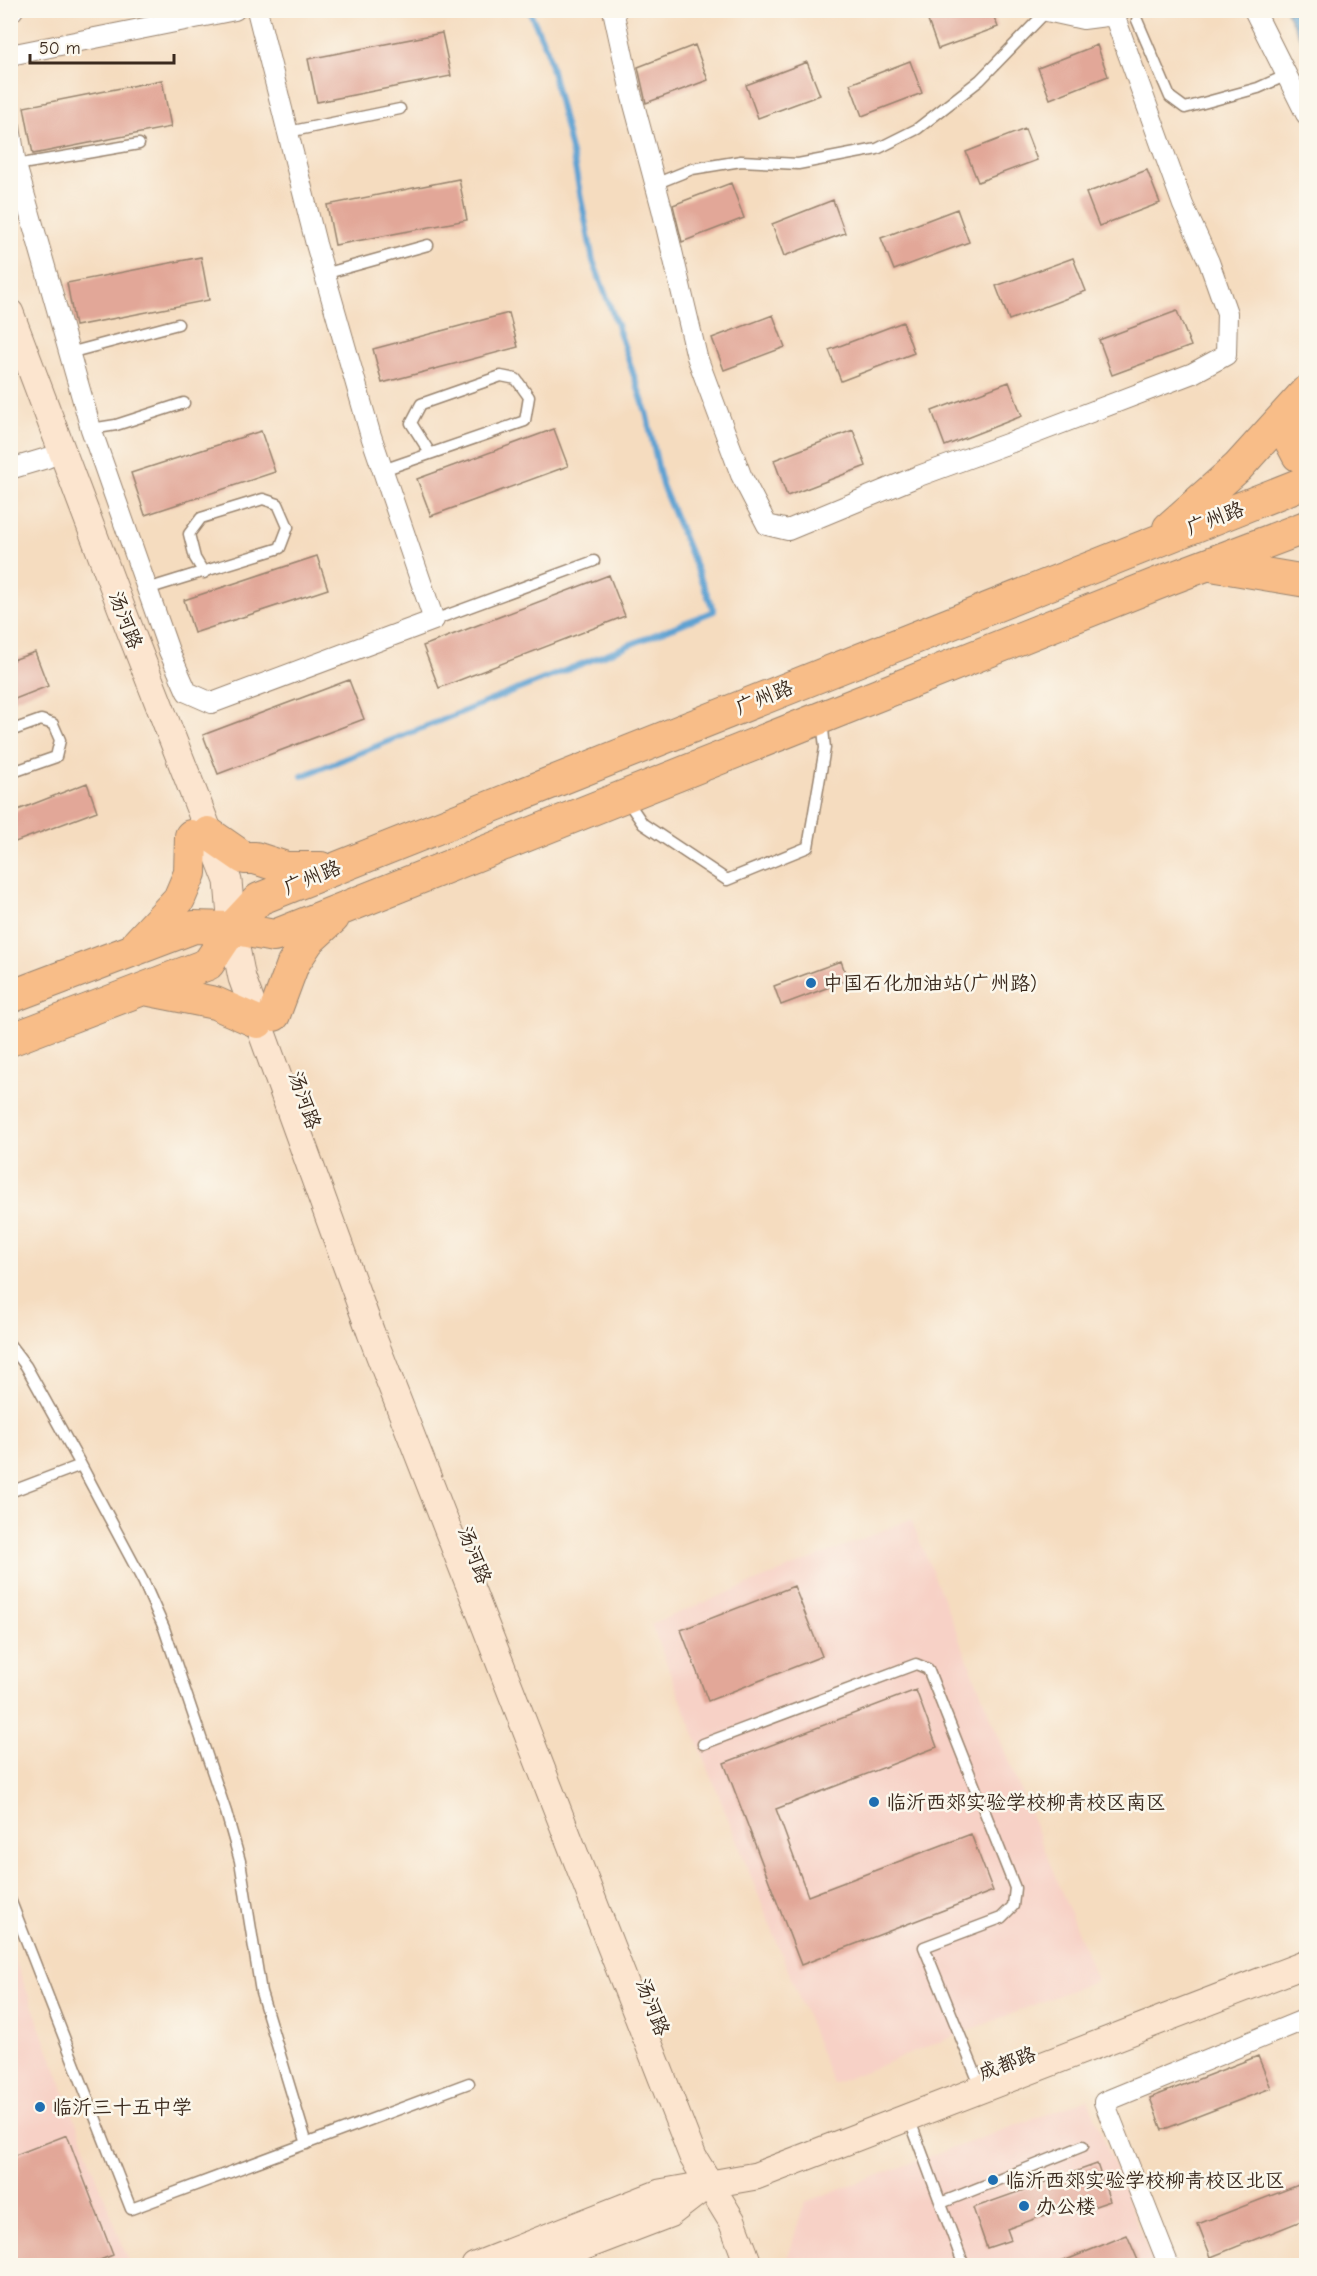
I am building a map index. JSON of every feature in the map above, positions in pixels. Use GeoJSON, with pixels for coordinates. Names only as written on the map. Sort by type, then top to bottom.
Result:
{"type":"FeatureCollection","features":[{"type":"Feature","properties":{"kind":"main road"},"geometry":{"type":"LineString","coordinates":[[1300,399],[1288,436],[1298,455],[1306,458]]}},
{"type":"Feature","properties":{"kind":"main road"},"geometry":{"type":"LineString","coordinates":[[1154,541],[1238,467],[1300,399]]}},
{"type":"Feature","properties":{"kind":"main road","name":"广州路"},"geometry":{"type":"LineString","coordinates":[[10,1040],[208,964],[232,928],[259,899],[1306,482]]}},
{"type":"Feature","properties":{"kind":"main road","name":"广州路"},"geometry":{"type":"LineString","coordinates":[[10,997],[194,927],[232,928],[274,936],[1207,564],[1306,527]]}},
{"type":"Feature","properties":{"kind":"main road"},"geometry":{"type":"LineString","coordinates":[[1207,564],[1306,581]]}},
{"type":"Feature","properties":{"kind":"main road"},"geometry":{"type":"LineString","coordinates":[[130,951],[178,899],[189,873],[200,835],[244,858],[255,858],[286,868],[334,868]]}},
{"type":"Feature","properties":{"kind":"main road"},"geometry":{"type":"LineString","coordinates":[[145,989],[215,1003],[266,1019],[293,964],[308,941],[342,909]]}},
{"type":"Feature","properties":{"kind":"street"},"geometry":{"type":"LineString","coordinates":[[10,55],[235,10]]}},
{"type":"Feature","properties":{"kind":"street"},"geometry":{"type":"LineString","coordinates":[[10,127],[16,165],[91,429],[169,651],[187,692],[212,703],[434,620],[382,470],[324,274],[257,10]]}},
{"type":"Feature","properties":{"kind":"street"},"geometry":{"type":"LineString","coordinates":[[613,10],[632,97],[697,357],[741,475],[766,525],[788,530],[916,477],[1193,373],[1226,355],[1227,314],[1209,262],[1182,205],[1124,15],[1083,19],[1044,12]]}},
{"type":"Feature","properties":{"kind":"street"},"geometry":{"type":"LineString","coordinates":[[1254,10],[1306,114]]}},
{"type":"Feature","properties":{"kind":"street","name":"汤河路"},"geometry":{"type":"LineString","coordinates":[[10,312],[200,835]]}},
{"type":"Feature","properties":{"kind":"street","name":"汤河路"},"geometry":{"type":"LineString","coordinates":[[10,363],[200,835],[228,881],[232,928],[242,978],[266,1019],[366,1322],[416,1445],[453,1547],[693,2157],[732,2221],[749,2265]]}},
{"type":"Feature","properties":{"kind":"street"},"geometry":{"type":"LineString","coordinates":[[10,469],[47,458]]}},
{"type":"Feature","properties":{"kind":"street","name":"成都路"},"geometry":{"type":"LineString","coordinates":[[533,2265],[669,2214],[709,2183],[751,2163],[1306,1948]]}},
{"type":"Feature","properties":{"kind":"street","name":"成都路"},"geometry":{"type":"LineString","coordinates":[[475,2265],[660,2193],[756,2176],[1306,1964]]}},
{"type":"Feature","properties":{"kind":"street"},"geometry":{"type":"LineString","coordinates":[[1169,2265],[1104,2102],[1306,2019]]}},
{"type":"Feature","properties":{"kind":"street","name":"汤河路"},"geometry":{"type":"LineString","coordinates":[[709,2183],[716,2226],[731,2265]]}},
{"type":"Feature","properties":{"kind":"lane"},"geometry":{"type":"LineString","coordinates":[[655,184],[692,169],[741,161],[798,164],[877,149],[916,129],[980,80],[1044,12]]}},
{"type":"Feature","properties":{"kind":"lane"},"geometry":{"type":"LineString","coordinates":[[1124,15],[1170,97],[1185,108],[1257,88],[1287,75]]}},
{"type":"Feature","properties":{"kind":"lane"},"geometry":{"type":"LineString","coordinates":[[288,132],[400,109]]}},
{"type":"Feature","properties":{"kind":"lane"},"geometry":{"type":"LineString","coordinates":[[16,165],[139,144]]}},
{"type":"Feature","properties":{"kind":"lane"},"geometry":{"type":"LineString","coordinates":[[324,274],[428,245]]}},
{"type":"Feature","properties":{"kind":"lane"},"geometry":{"type":"LineString","coordinates":[[69,353],[178,324]]}},
{"type":"Feature","properties":{"kind":"lane"},"geometry":{"type":"LineString","coordinates":[[382,470],[525,421],[529,397],[516,379],[501,376],[421,404],[411,423],[430,453]]}},
{"type":"Feature","properties":{"kind":"lane"},"geometry":{"type":"LineString","coordinates":[[91,429],[116,425],[184,403]]}},
{"type":"Feature","properties":{"kind":"lane"},"geometry":{"type":"LineString","coordinates":[[147,589],[204,573],[280,548],[288,527],[278,504],[263,499],[201,518],[189,534],[195,558],[204,573]]}},
{"type":"Feature","properties":{"kind":"lane"},"geometry":{"type":"LineString","coordinates":[[434,620],[594,561]]}},
{"type":"Feature","properties":{"kind":"lane"},"geometry":{"type":"LineString","coordinates":[[624,796],[643,824],[727,880],[808,847],[825,748],[822,718]]}},
{"type":"Feature","properties":{"kind":"lane"},"geometry":{"type":"LineString","coordinates":[[10,731],[41,720],[53,724],[60,741],[56,757],[10,773]]}},
{"type":"Feature","properties":{"kind":"lane"},"geometry":{"type":"LineString","coordinates":[[10,1346],[26,1366],[81,1465],[144,1582],[164,1628],[226,1812],[240,1861],[261,1992],[307,2144]]}},
{"type":"Feature","properties":{"kind":"lane"},"geometry":{"type":"LineString","coordinates":[[10,1492],[81,1465]]}},
{"type":"Feature","properties":{"kind":"lane"},"geometry":{"type":"LineString","coordinates":[[703,1744],[915,1664],[928,1669],[1015,1888],[1013,1906],[1001,1918],[924,1947],[976,2074]]}},
{"type":"Feature","properties":{"kind":"lane"},"geometry":{"type":"LineString","coordinates":[[10,1899],[131,2209],[469,2083]]}},
{"type":"Feature","properties":{"kind":"lane"},"geometry":{"type":"LineString","coordinates":[[909,2118],[964,2265]]}},
{"type":"Feature","properties":{"kind":"lane"},"geometry":{"type":"LineString","coordinates":[[941,2203],[1083,2146]]}},
{"type":"Feature","properties":{"kind":"shaded area","name":"临沂西郊实验学校柳青校区南区"},"geometry":{"type":"Polygon","coordinates":[[[911,1519],[1097,1980],[833,2084],[651,1624],[911,1519]]]}},
{"type":"Feature","properties":{"kind":"shaded area","name":"临沂三十五中学"},"geometry":{"type":"Polygon","coordinates":[[[11,1949],[130,2265],[11,2265],[11,1949]]]}},
{"type":"Feature","properties":{"kind":"shaded area","name":"临沂西郊实验学校柳青校区北区"},"geometry":{"type":"Polygon","coordinates":[[[1088,2099],[1154,2265],[785,2266],[805,2202],[1088,2099]]]}},
{"type":"Feature","properties":{"kind":"water"},"geometry":{"type":"Polygon","coordinates":[[[1286,11],[1306,11],[1306,49],[1286,11]]]}},
{"type":"Feature","properties":{"kind":"building"},"geometry":{"type":"Polygon","coordinates":[[[947,10],[991,10],[998,27],[938,49],[927,18],[947,10]]]}},
{"type":"Feature","properties":{"kind":"building"},"geometry":{"type":"Polygon","coordinates":[[[442,33],[451,76],[317,102],[308,59],[442,33]]]}},
{"type":"Feature","properties":{"kind":"building"},"geometry":{"type":"Polygon","coordinates":[[[695,45],[708,80],[646,103],[638,67],[695,45]]]}},
{"type":"Feature","properties":{"kind":"building"},"geometry":{"type":"Polygon","coordinates":[[[1097,45],[1108,76],[1050,99],[1038,68],[1097,45]]]}},
{"type":"Feature","properties":{"kind":"building"},"geometry":{"type":"Polygon","coordinates":[[[910,61],[922,93],[862,116],[850,84],[910,61]]]}},
{"type":"Feature","properties":{"kind":"building"},"geometry":{"type":"Polygon","coordinates":[[[807,62],[820,95],[758,118],[746,85],[807,62]]]}},
{"type":"Feature","properties":{"kind":"building"},"geometry":{"type":"Polygon","coordinates":[[[162,80],[171,127],[33,154],[24,107],[162,80]]]}},
{"type":"Feature","properties":{"kind":"building"},"geometry":{"type":"Polygon","coordinates":[[[1025,129],[1037,160],[978,182],[966,152],[1025,129]]]}},
{"type":"Feature","properties":{"kind":"building"},"geometry":{"type":"Polygon","coordinates":[[[1147,170],[1160,203],[1099,226],[1086,193],[1147,170]]]}},
{"type":"Feature","properties":{"kind":"building"},"geometry":{"type":"Polygon","coordinates":[[[459,179],[467,220],[335,245],[327,205],[459,179]]]}},
{"type":"Feature","properties":{"kind":"building"},"geometry":{"type":"Polygon","coordinates":[[[731,183],[744,218],[682,242],[673,205],[731,183]]]}},
{"type":"Feature","properties":{"kind":"building"},"geometry":{"type":"Polygon","coordinates":[[[833,200],[845,233],[784,256],[772,224],[833,200]]]}},
{"type":"Feature","properties":{"kind":"building"},"geometry":{"type":"Polygon","coordinates":[[[957,209],[969,242],[894,270],[881,238],[957,209]]]}},
{"type":"Feature","properties":{"kind":"building"},"geometry":{"type":"Polygon","coordinates":[[[201,257],[209,300],[75,326],[67,283],[201,257]]]}},
{"type":"Feature","properties":{"kind":"building"},"geometry":{"type":"Polygon","coordinates":[[[1073,258],[1086,291],[1009,320],[996,286],[1073,258]]]}},
{"type":"Feature","properties":{"kind":"building"},"geometry":{"type":"Polygon","coordinates":[[[1177,311],[1191,346],[1112,375],[1099,340],[1177,311]]]}},
{"type":"Feature","properties":{"kind":"building"},"geometry":{"type":"Polygon","coordinates":[[[509,313],[518,347],[382,383],[373,349],[509,313]]]}},
{"type":"Feature","properties":{"kind":"building"},"geometry":{"type":"Polygon","coordinates":[[[773,315],[785,347],[724,370],[712,338],[773,315]]]}},
{"type":"Feature","properties":{"kind":"building"},"geometry":{"type":"Polygon","coordinates":[[[903,322],[914,353],[841,381],[829,350],[903,322]]]}},
{"type":"Feature","properties":{"kind":"building"},"geometry":{"type":"Polygon","coordinates":[[[1009,382],[1022,416],[945,446],[932,411],[1009,382]]]}},
{"type":"Feature","properties":{"kind":"building"},"geometry":{"type":"Polygon","coordinates":[[[554,429],[568,466],[431,516],[417,479],[554,429]]]}},
{"type":"Feature","properties":{"kind":"building"},"geometry":{"type":"Polygon","coordinates":[[[853,430],[866,466],[787,496],[774,460],[853,430]]]}},
{"type":"Feature","properties":{"kind":"building"},"geometry":{"type":"Polygon","coordinates":[[[261,431],[275,472],[145,515],[131,473],[261,431]]]}},
{"type":"Feature","properties":{"kind":"building"},"geometry":{"type":"Polygon","coordinates":[[[317,556],[328,589],[194,633],[184,600],[317,556]]]}},
{"type":"Feature","properties":{"kind":"building"},"geometry":{"type":"Polygon","coordinates":[[[609,575],[625,616],[439,688],[423,646],[609,575]]]}},
{"type":"Feature","properties":{"kind":"building"},"geometry":{"type":"Polygon","coordinates":[[[35,652],[48,686],[10,701],[10,661],[35,652]]]}},
{"type":"Feature","properties":{"kind":"building"},"geometry":{"type":"Polygon","coordinates":[[[349,680],[364,719],[218,774],[203,735],[349,680]]]}},
{"type":"Feature","properties":{"kind":"building"},"geometry":{"type":"Polygon","coordinates":[[[87,783],[97,811],[10,844],[10,813],[87,783]]]}},
{"type":"Feature","properties":{"kind":"building","name":"中国石化加油站(广州路)"},"geometry":{"type":"Polygon","coordinates":[[[841,961],[848,980],[781,1005],[774,986],[841,961]]]}},
{"type":"Feature","properties":{"kind":"building"},"geometry":{"type":"Polygon","coordinates":[[[794,1586],[822,1656],[708,1701],[681,1630],[794,1586]]]}},
{"type":"Feature","properties":{"kind":"building"},"geometry":{"type":"Polygon","coordinates":[[[916,1690],[937,1747],[776,1809],[808,1896],[971,1834],[993,1891],[801,1965],[724,1763],[916,1690]]]}},
{"type":"Feature","properties":{"kind":"building"},"geometry":{"type":"Polygon","coordinates":[[[1258,2056],[1271,2088],[1162,2130],[1150,2098],[1258,2056]]]}},
{"type":"Feature","properties":{"kind":"building"},"geometry":{"type":"Polygon","coordinates":[[[67,2135],[113,2255],[87,2265],[14,2265],[10,2257],[10,2157],[67,2135]]]}},
{"type":"Feature","properties":{"kind":"building","name":"办公楼"},"geometry":{"type":"Polygon","coordinates":[[[1097,2164],[1110,2201],[1078,2212],[1075,2204],[1007,2229],[1011,2240],[987,2248],[973,2208],[1097,2164]]]}},
{"type":"Feature","properties":{"kind":"building"},"geometry":{"type":"Polygon","coordinates":[[[1306,2182],[1306,2219],[1211,2257],[1198,2224],[1306,2182]]]}},
{"type":"Feature","properties":{"kind":"building"},"geometry":{"type":"Polygon","coordinates":[[[1127,2235],[1140,2265],[1054,2265],[1127,2235]]]}},
{"type":"Feature","properties":{"kind":"waterway"},"geometry":{"type":"LineString","coordinates":[[302,776],[714,611],[662,485],[646,412],[593,261],[575,167],[547,50],[529,10]]}},
{"type":"Feature","properties":{"kind":"place","name":"中国石化加油站(广州路)"},"geometry":{"type":"Point","coordinates":[811,983]}},
{"type":"Feature","properties":{"kind":"place","name":"临沂西郊实验学校柳青校区南区"},"geometry":{"type":"Point","coordinates":[874,1802]}},
{"type":"Feature","properties":{"kind":"place","name":"临沂三十五中学"},"geometry":{"type":"Point","coordinates":[40,2107]}},
{"type":"Feature","properties":{"kind":"place","name":"临沂西郊实验学校柳青校区北区"},"geometry":{"type":"Point","coordinates":[993,2180]}},
{"type":"Feature","properties":{"kind":"place","name":"办公楼"},"geometry":{"type":"Point","coordinates":[1024,2206]}}]}
